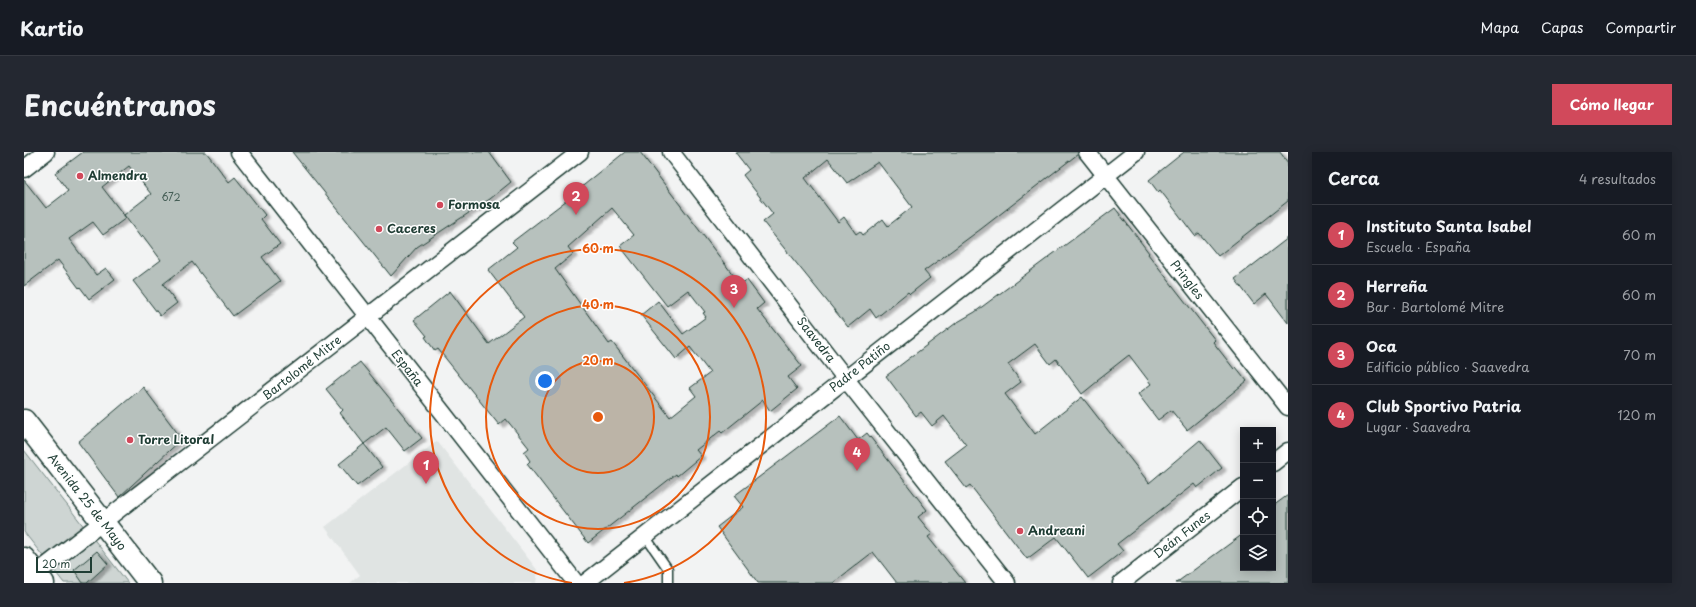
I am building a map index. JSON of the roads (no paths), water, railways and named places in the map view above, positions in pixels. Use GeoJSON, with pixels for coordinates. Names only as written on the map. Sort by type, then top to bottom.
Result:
{"type":"FeatureCollection","features":[{"type":"Feature","properties":{"kind":"main road","name":"Avenida 25 de Mayo"},"geometry":{"type":"LineString","coordinates":[[24,422],[150,583]]}},
{"type":"Feature","properties":{"kind":"street"},"geometry":{"type":"LineString","coordinates":[[24,169],[46,152]]}},
{"type":"Feature","properties":{"kind":"street","name":"España"},"geometry":{"type":"LineString","coordinates":[[239,152],[576,583]]}},
{"type":"Feature","properties":{"kind":"street","name":"Bartolomé Mitre"},"geometry":{"type":"LineString","coordinates":[[32,575],[103,522],[580,152]]}},
{"type":"Feature","properties":{"kind":"street","name":"Saavedra"},"geometry":{"type":"LineString","coordinates":[[671,152],[845,378],[1007,583]]}},
{"type":"Feature","properties":{"kind":"street","name":"Pringles"},"geometry":{"type":"LineString","coordinates":[[1087,152],[1288,407]]}},
{"type":"Feature","properties":{"kind":"street","name":"Padre Patiño"},"geometry":{"type":"LineString","coordinates":[[585,583],[845,378],[1136,152]]}},
{"type":"Feature","properties":{"kind":"street"},"geometry":{"type":"LineString","coordinates":[[1276,461],[1288,451]]}},
{"type":"Feature","properties":{"kind":"street","name":"Deán Funes"},"geometry":{"type":"LineString","coordinates":[[1120,583],[1240,489]]}},
{"type":"Feature","properties":{"kind":"lane"},"geometry":{"type":"LineString","coordinates":[[645,536],[668,569],[668,583]]}},
{"type":"Feature","properties":{"kind":"place","name":"Almendra"},"geometry":{"type":"Point","coordinates":[80,176]}},
{"type":"Feature","properties":{"kind":"place","name":"Formosa"},"geometry":{"type":"Point","coordinates":[440,205]}},
{"type":"Feature","properties":{"kind":"place","name":"Herreña"},"geometry":{"type":"Point","coordinates":[576,215]}},
{"type":"Feature","properties":{"kind":"place","name":"Caceres"},"geometry":{"type":"Point","coordinates":[379,229]}},
{"type":"Feature","properties":{"kind":"place","name":"Oca"},"geometry":{"type":"Point","coordinates":[734,308]}},
{"type":"Feature","properties":{"kind":"place","name":"Torre Litoral"},"geometry":{"type":"Point","coordinates":[130,440]}},
{"type":"Feature","properties":{"kind":"place","name":"Club Sportivo Patria"},"geometry":{"type":"Point","coordinates":[857,471]}},
{"type":"Feature","properties":{"kind":"place","name":"Instituto Santa Isabel"},"geometry":{"type":"Point","coordinates":[426,484]}},
{"type":"Feature","properties":{"kind":"place","name":"Andreani"},"geometry":{"type":"Point","coordinates":[1020,531]}}]}
